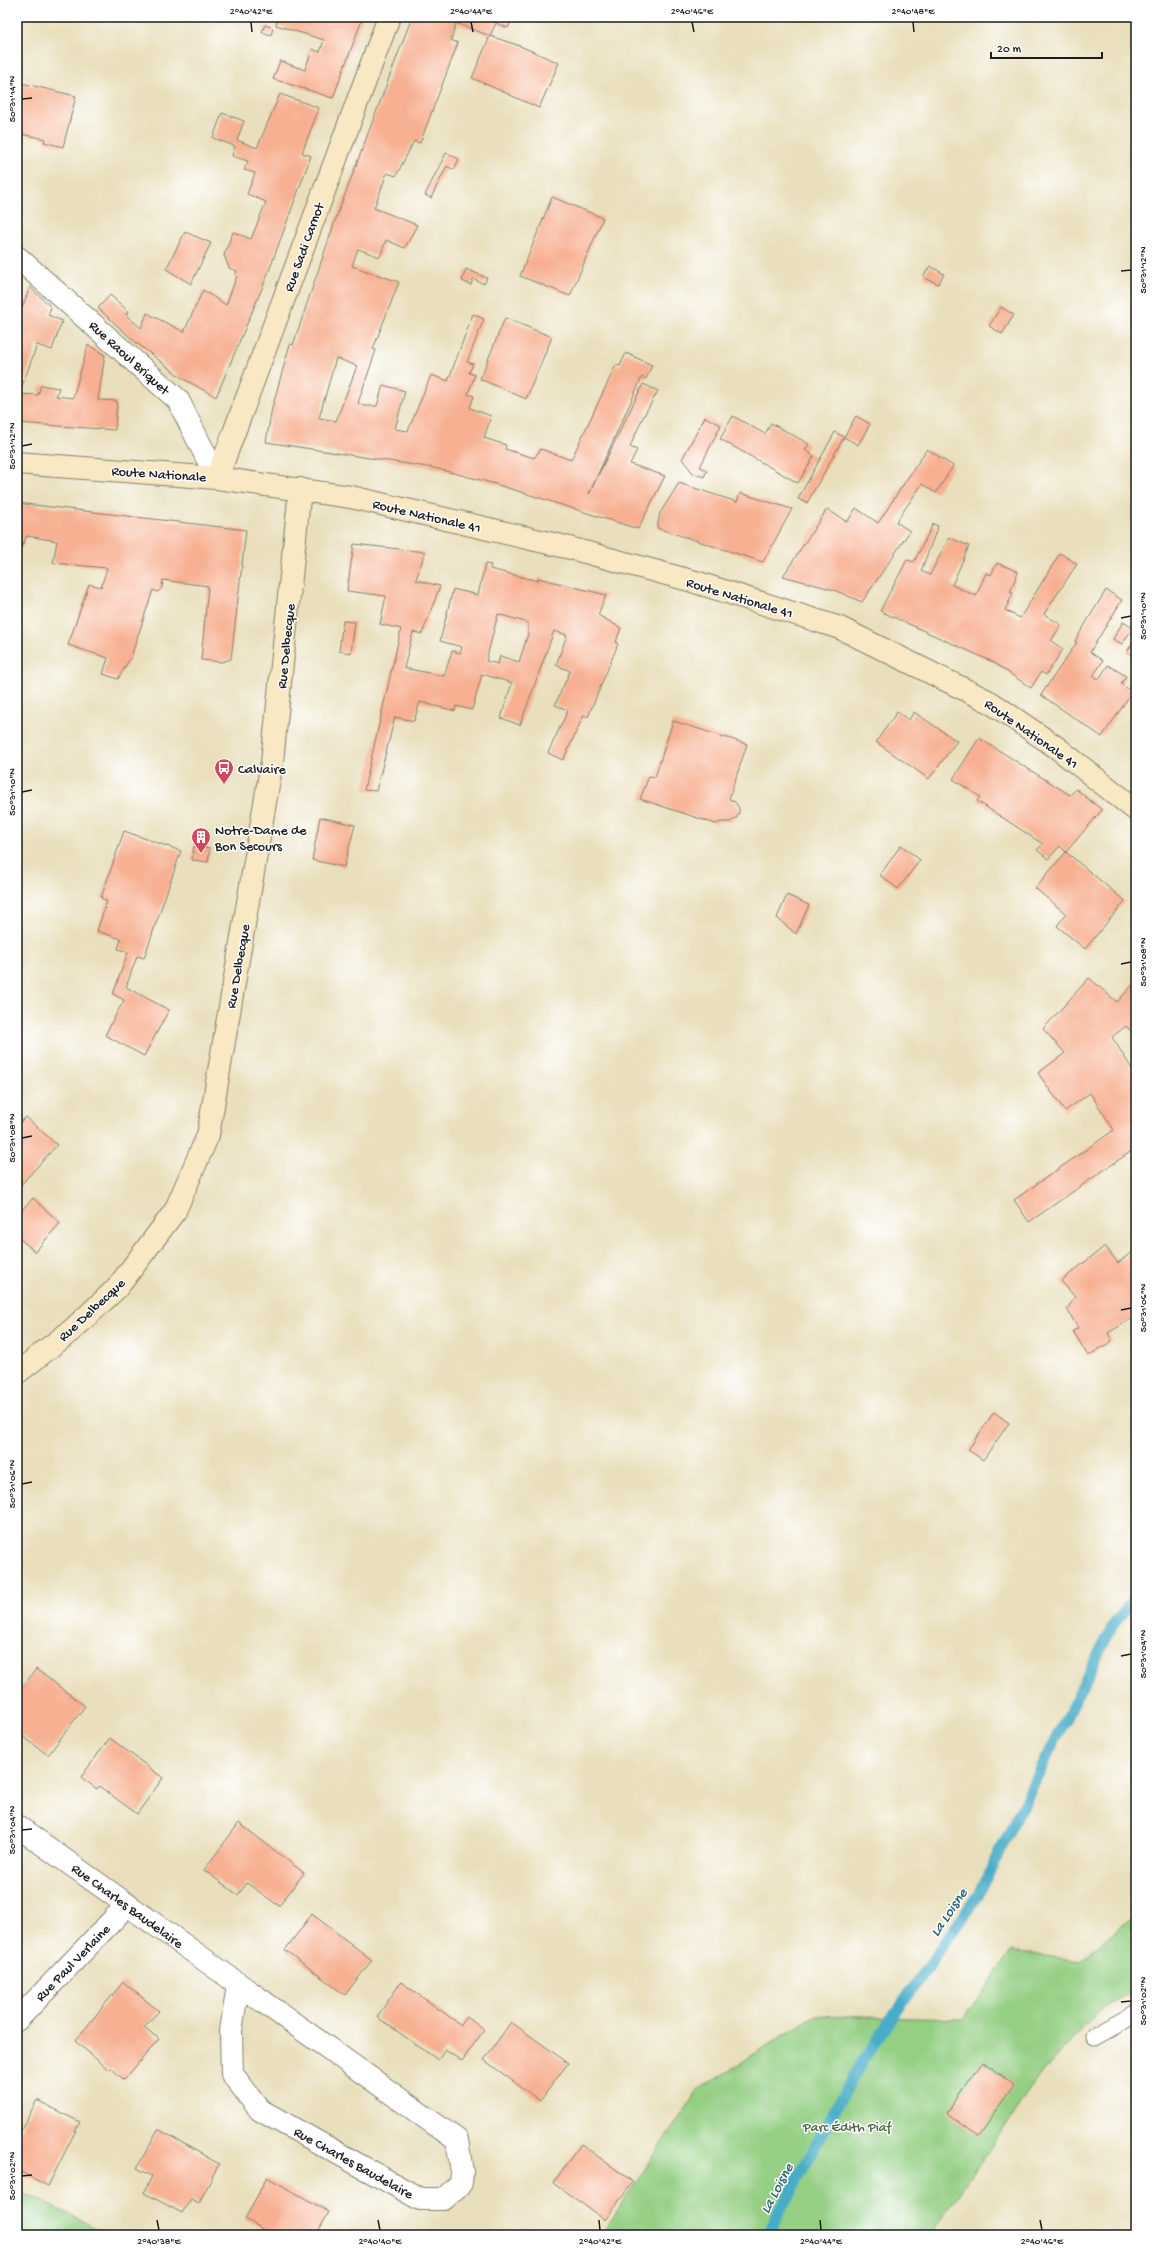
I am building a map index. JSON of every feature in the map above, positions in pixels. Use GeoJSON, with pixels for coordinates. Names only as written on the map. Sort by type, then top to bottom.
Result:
{"type":"FeatureCollection","features":[{"type":"Feature","properties":{"kind":"street","name":"Rue Sadi Carnot"},"geometry":{"type":"LineString","coordinates":[[217,478],[389,17]]}},
{"type":"Feature","properties":{"kind":"street","name":"Rue Raoul Briquet"},"geometry":{"type":"LineString","coordinates":[[17,256],[178,400],[217,478]]}},
{"type":"Feature","properties":{"kind":"street","name":"Route Nationale"},"geometry":{"type":"LineString","coordinates":[[17,463],[217,478],[300,489]]}},
{"type":"Feature","properties":{"kind":"street","name":"Route Nationale 41"},"geometry":{"type":"LineString","coordinates":[[300,489],[351,497],[566,547],[692,581],[840,628],[990,702],[1056,747],[1136,810]]}},
{"type":"Feature","properties":{"kind":"street","name":"Rue Delbecque"},"geometry":{"type":"LineString","coordinates":[[17,1373],[72,1330],[117,1288],[175,1211],[208,1135],[272,762],[300,489]]}},
{"type":"Feature","properties":{"kind":"street","name":"Rue Charles Baudelaire"},"geometry":{"type":"LineString","coordinates":[[17,1826],[456,2140],[462,2172],[461,2183],[444,2199],[420,2199],[260,2110],[232,2074],[231,2031],[238,1985]]}},
{"type":"Feature","properties":{"kind":"street","name":"Rue Paul Verlaine"},"geometry":{"type":"LineString","coordinates":[[17,2020],[128,1904]]}},
{"type":"Feature","properties":{"kind":"lane"},"geometry":{"type":"LineString","coordinates":[[1095,2036],[1136,2013]]}},
{"type":"Feature","properties":{"kind":"green space","name":"Parc Édith Piaf"},"geometry":{"type":"Polygon","coordinates":[[[1136,1914],[1136,1990],[1097,2012],[1041,2073],[931,2235],[601,2235],[698,2090],[814,2016],[964,2019],[1011,1951],[1080,1961],[1136,1914]]]}},
{"type":"Feature","properties":{"kind":"green space"},"geometry":{"type":"Polygon","coordinates":[[[17,2192],[36,2198],[110,2235],[17,2235],[17,2192]]]}},
{"type":"Feature","properties":{"kind":"building"},"geometry":{"type":"Polygon","coordinates":[[[278,17],[363,17],[333,98],[273,79],[280,61],[305,70],[312,49],[320,52],[324,40],[276,25],[278,17]]]}},
{"type":"Feature","properties":{"kind":"building"},"geometry":{"type":"Polygon","coordinates":[[[412,17],[513,17],[508,28],[496,23],[490,36],[456,23],[451,40],[458,43],[420,143],[414,141],[396,176],[387,173],[374,208],[417,225],[405,248],[386,240],[380,257],[358,249],[352,266],[399,282],[373,349],[376,350],[358,403],[365,406],[377,406],[383,385],[405,391],[395,429],[408,431],[431,375],[448,381],[473,314],[484,319],[467,362],[473,364],[469,373],[475,375],[468,394],[474,396],[470,408],[491,416],[484,438],[506,445],[505,449],[534,458],[541,449],[571,460],[616,365],[620,366],[626,353],[652,365],[646,379],[642,377],[589,494],[643,384],[658,391],[642,419],[630,447],[637,450],[630,464],[665,476],[638,529],[492,483],[434,468],[266,442],[272,408],[290,344],[293,345],[335,221],[412,17]],[[336,358],[319,418],[336,421],[357,366],[336,358]]]}},
{"type":"Feature","properties":{"kind":"building"},"geometry":{"type":"Polygon","coordinates":[[[265,25],[273,28],[271,35],[262,32],[265,25]]]}},
{"type":"Feature","properties":{"kind":"building"},"geometry":{"type":"Polygon","coordinates":[[[490,36],[520,46],[559,63],[539,108],[472,78],[490,36]]]}},
{"type":"Feature","properties":{"kind":"building"},"geometry":{"type":"Polygon","coordinates":[[[17,82],[76,96],[63,147],[44,142],[45,139],[21,134],[20,136],[17,135],[17,82]]]}},
{"type":"Feature","properties":{"kind":"building"},"geometry":{"type":"Polygon","coordinates":[[[280,94],[319,108],[302,153],[311,156],[266,279],[216,397],[182,378],[134,341],[98,308],[110,295],[128,311],[126,315],[141,328],[147,313],[184,332],[203,290],[226,305],[237,276],[235,275],[237,271],[229,268],[224,255],[233,232],[251,239],[266,202],[247,194],[255,173],[244,170],[248,161],[232,156],[235,146],[213,138],[222,113],[244,121],[237,140],[257,148],[280,94]]]}},
{"type":"Feature","properties":{"kind":"building"},"geometry":{"type":"Polygon","coordinates":[[[446,153],[459,159],[454,170],[447,166],[431,198],[425,195],[446,153]]]}},
{"type":"Feature","properties":{"kind":"building"},"geometry":{"type":"Polygon","coordinates":[[[552,197],[603,218],[570,296],[520,276],[552,197]]]}},
{"type":"Feature","properties":{"kind":"building"},"geometry":{"type":"Polygon","coordinates":[[[185,232],[211,243],[191,284],[166,269],[185,232]]]}},
{"type":"Feature","properties":{"kind":"building"},"geometry":{"type":"Polygon","coordinates":[[[930,266],[944,274],[938,284],[923,277],[930,266]]]}},
{"type":"Feature","properties":{"kind":"building"},"geometry":{"type":"Polygon","coordinates":[[[466,269],[487,278],[484,284],[473,279],[471,285],[462,281],[466,269]]]}},
{"type":"Feature","properties":{"kind":"building"},"geometry":{"type":"Polygon","coordinates":[[[30,287],[51,307],[48,315],[62,321],[52,350],[37,345],[19,394],[38,395],[41,385],[59,388],[56,396],[73,398],[88,345],[105,355],[98,400],[117,401],[115,430],[17,423],[17,321],[30,287]]]}},
{"type":"Feature","properties":{"kind":"building"},"geometry":{"type":"Polygon","coordinates":[[[1001,307],[1014,315],[1002,334],[989,326],[1001,307]]]}},
{"type":"Feature","properties":{"kind":"building"},"geometry":{"type":"Polygon","coordinates":[[[505,318],[552,337],[526,399],[480,379],[505,318]]]}},
{"type":"Feature","properties":{"kind":"building"},"geometry":{"type":"Polygon","coordinates":[[[733,416],[765,434],[771,423],[809,444],[805,450],[814,456],[798,483],[720,439],[733,416]]]}},
{"type":"Feature","properties":{"kind":"building"},"geometry":{"type":"Polygon","coordinates":[[[856,416],[870,424],[858,445],[844,437],[856,416]]]}},
{"type":"Feature","properties":{"kind":"building"},"geometry":{"type":"Polygon","coordinates":[[[705,417],[721,425],[700,467],[707,470],[704,477],[693,473],[682,459],[705,417]]]}},
{"type":"Feature","properties":{"kind":"building"},"geometry":{"type":"Polygon","coordinates":[[[835,432],[844,437],[807,503],[798,499],[835,432]]]}},
{"type":"Feature","properties":{"kind":"building"},"geometry":{"type":"Polygon","coordinates":[[[927,449],[953,466],[936,493],[922,484],[896,522],[910,531],[862,602],[834,590],[783,576],[827,509],[847,522],[856,508],[878,523],[927,449]]]}},
{"type":"Feature","properties":{"kind":"building"},"geometry":{"type":"Polygon","coordinates":[[[679,483],[737,502],[740,493],[792,509],[763,562],[657,528],[660,513],[679,483]]]}},
{"type":"Feature","properties":{"kind":"building"},"geometry":{"type":"Polygon","coordinates":[[[17,503],[246,530],[231,659],[222,662],[201,660],[208,586],[163,580],[162,588],[158,592],[153,590],[131,657],[118,679],[103,674],[108,658],[68,645],[89,584],[101,587],[107,568],[53,563],[57,541],[27,536],[17,556],[17,503]]]}},
{"type":"Feature","properties":{"kind":"building"},"geometry":{"type":"Polygon","coordinates":[[[933,524],[938,526],[921,571],[930,575],[949,537],[969,546],[952,585],[976,596],[986,573],[991,575],[997,563],[1018,572],[1010,592],[1013,593],[1005,610],[1020,618],[1060,553],[1077,564],[1044,614],[1061,625],[1051,641],[1063,649],[1046,675],[1041,672],[1031,688],[993,662],[880,611],[907,560],[914,562],[933,524]]]}},
{"type":"Feature","properties":{"kind":"building"},"geometry":{"type":"Polygon","coordinates":[[[354,544],[425,552],[416,580],[440,586],[422,634],[413,632],[404,668],[444,676],[452,651],[460,653],[462,647],[440,641],[453,589],[478,595],[485,564],[491,565],[490,569],[538,581],[538,578],[606,595],[598,615],[621,628],[616,642],[618,644],[588,717],[584,715],[563,760],[548,753],[568,710],[555,705],[570,671],[556,665],[567,635],[554,631],[520,725],[501,718],[512,683],[482,674],[472,710],[456,706],[455,711],[420,702],[414,721],[395,717],[376,791],[364,790],[401,629],[380,624],[386,596],[347,591],[354,544]],[[498,614],[486,661],[498,664],[500,656],[519,662],[528,634],[528,623],[498,614]]]}},
{"type":"Feature","properties":{"kind":"building"},"geometry":{"type":"Polygon","coordinates":[[[1106,590],[1122,600],[1090,652],[1103,661],[1093,676],[1099,679],[1108,665],[1126,676],[1121,684],[1132,692],[1102,737],[1041,695],[1077,642],[1075,641],[1106,590]]]}},
{"type":"Feature","properties":{"kind":"building"},"geometry":{"type":"Polygon","coordinates":[[[343,621],[355,622],[351,653],[339,651],[343,621]]]}},
{"type":"Feature","properties":{"kind":"building"},"geometry":{"type":"Polygon","coordinates":[[[1123,622],[1133,628],[1122,644],[1113,639],[1123,622]]]}},
{"type":"Feature","properties":{"kind":"building"},"geometry":{"type":"Polygon","coordinates":[[[1136,637],[1136,658],[1127,652],[1136,637]]]}},
{"type":"Feature","properties":{"kind":"building"},"geometry":{"type":"Polygon","coordinates":[[[897,712],[909,720],[914,712],[957,741],[929,779],[876,742],[897,712]]]}},
{"type":"Feature","properties":{"kind":"building"},"geometry":{"type":"Polygon","coordinates":[[[673,721],[747,744],[729,799],[735,802],[739,808],[739,814],[730,822],[720,822],[716,824],[640,799],[649,776],[655,777],[673,721]]]}},
{"type":"Feature","properties":{"kind":"building"},"geometry":{"type":"Polygon","coordinates":[[[979,738],[1070,795],[1076,789],[1102,810],[1066,852],[1060,846],[1048,859],[1037,850],[1043,844],[977,801],[980,797],[953,779],[979,738]]]}},
{"type":"Feature","properties":{"kind":"building"},"geometry":{"type":"Polygon","coordinates":[[[320,817],[355,825],[344,867],[312,860],[320,817]]]}},
{"type":"Feature","properties":{"kind":"building"},"geometry":{"type":"Polygon","coordinates":[[[124,831],[181,851],[144,958],[137,956],[126,987],[169,1010],[144,1056],[105,1035],[124,1000],[113,994],[128,952],[118,949],[121,939],[97,931],[107,901],[101,898],[124,831]]]}},
{"type":"Feature","properties":{"kind":"building"},"geometry":{"type":"Polygon","coordinates":[[[901,845],[920,860],[898,889],[880,875],[901,845]]]}},
{"type":"Feature","properties":{"kind":"building","name":"Notre-Dame de Bon Secours"},"geometry":{"type":"Polygon","coordinates":[[[194,846],[210,848],[208,862],[192,860],[194,846]]]}},
{"type":"Feature","properties":{"kind":"building"},"geometry":{"type":"Polygon","coordinates":[[[1066,852],[1125,901],[1085,949],[1057,926],[1066,914],[1035,888],[1066,852]]]}},
{"type":"Feature","properties":{"kind":"building"},"geometry":{"type":"Polygon","coordinates":[[[787,895],[809,905],[796,934],[777,918],[787,895]]]}},
{"type":"Feature","properties":{"kind":"building"},"geometry":{"type":"Polygon","coordinates":[[[1089,978],[1117,1002],[1136,981],[1136,1025],[1131,1031],[1126,1026],[1112,1037],[1136,1075],[1136,1148],[1029,1222],[1014,1200],[1114,1130],[1090,1093],[1065,1111],[1038,1073],[1065,1053],[1043,1029],[1089,978]]]}},
{"type":"Feature","properties":{"kind":"building"},"geometry":{"type":"Polygon","coordinates":[[[26,1117],[57,1145],[17,1189],[17,1126],[26,1117]]]}},
{"type":"Feature","properties":{"kind":"building"},"geometry":{"type":"Polygon","coordinates":[[[33,1198],[60,1223],[35,1252],[17,1236],[17,1215],[33,1198]]]}},
{"type":"Feature","properties":{"kind":"building"},"geometry":{"type":"Polygon","coordinates":[[[1105,1246],[1118,1263],[1136,1249],[1136,1316],[1108,1333],[1112,1341],[1088,1356],[1073,1331],[1078,1328],[1067,1309],[1075,1297],[1061,1281],[1105,1246]]]}},
{"type":"Feature","properties":{"kind":"building"},"geometry":{"type":"Polygon","coordinates":[[[994,1412],[1009,1423],[983,1460],[968,1450],[994,1412]]]}},
{"type":"Feature","properties":{"kind":"building"},"geometry":{"type":"Polygon","coordinates":[[[36,1669],[85,1706],[48,1755],[17,1732],[17,1695],[36,1669]]]}},
{"type":"Feature","properties":{"kind":"building"},"geometry":{"type":"Polygon","coordinates":[[[110,1738],[163,1778],[137,1814],[99,1786],[97,1789],[81,1777],[110,1738]]]}},
{"type":"Feature","properties":{"kind":"building"},"geometry":{"type":"Polygon","coordinates":[[[239,1823],[304,1873],[279,1906],[247,1883],[238,1895],[204,1870],[239,1823]]]}},
{"type":"Feature","properties":{"kind":"building"},"geometry":{"type":"Polygon","coordinates":[[[312,1914],[372,1960],[345,1995],[285,1950],[312,1914]]]}},
{"type":"Feature","properties":{"kind":"building"},"geometry":{"type":"Polygon","coordinates":[[[123,1982],[159,2011],[144,2027],[159,2039],[124,2080],[111,2068],[109,2070],[75,2041],[123,1982]]]}},
{"type":"Feature","properties":{"kind":"building"},"geometry":{"type":"Polygon","coordinates":[[[401,1982],[461,2025],[467,2017],[484,2030],[462,2061],[445,2050],[438,2060],[377,2017],[401,1982]]]}},
{"type":"Feature","properties":{"kind":"building"},"geometry":{"type":"Polygon","coordinates":[[[511,2022],[568,2063],[540,2101],[484,2060],[511,2022]]]}},
{"type":"Feature","properties":{"kind":"building"},"geometry":{"type":"Polygon","coordinates":[[[982,2062],[1014,2085],[978,2136],[947,2113],[982,2062]]]}},
{"type":"Feature","properties":{"kind":"building"},"geometry":{"type":"Polygon","coordinates":[[[37,2100],[80,2122],[48,2186],[17,2170],[17,2138],[37,2100]]]}},
{"type":"Feature","properties":{"kind":"building"},"geometry":{"type":"Polygon","coordinates":[[[158,2129],[219,2164],[199,2203],[191,2199],[182,2213],[144,2193],[152,2176],[137,2168],[158,2129]]]}},
{"type":"Feature","properties":{"kind":"building"},"geometry":{"type":"Polygon","coordinates":[[[581,2144],[633,2182],[605,2220],[553,2183],[581,2144]]]}},
{"type":"Feature","properties":{"kind":"building"},"geometry":{"type":"Polygon","coordinates":[[[267,2177],[329,2212],[316,2235],[273,2235],[245,2219],[267,2177]]]}},
{"type":"Feature","properties":{"kind":"waterway","name":"La Loisne"},"geometry":{"type":"LineString","coordinates":[[767,2235],[860,2064],[978,1895],[1113,1625],[1136,1596]]}},
{"type":"Feature","properties":{"kind":"place","name":"Calvaire"},"geometry":{"type":"Point","coordinates":[224,785]}},
{"type":"Feature","properties":{"kind":"place","name":"Notre-Dame de Bon Secours"},"geometry":{"type":"Point","coordinates":[201,854]}}]}
